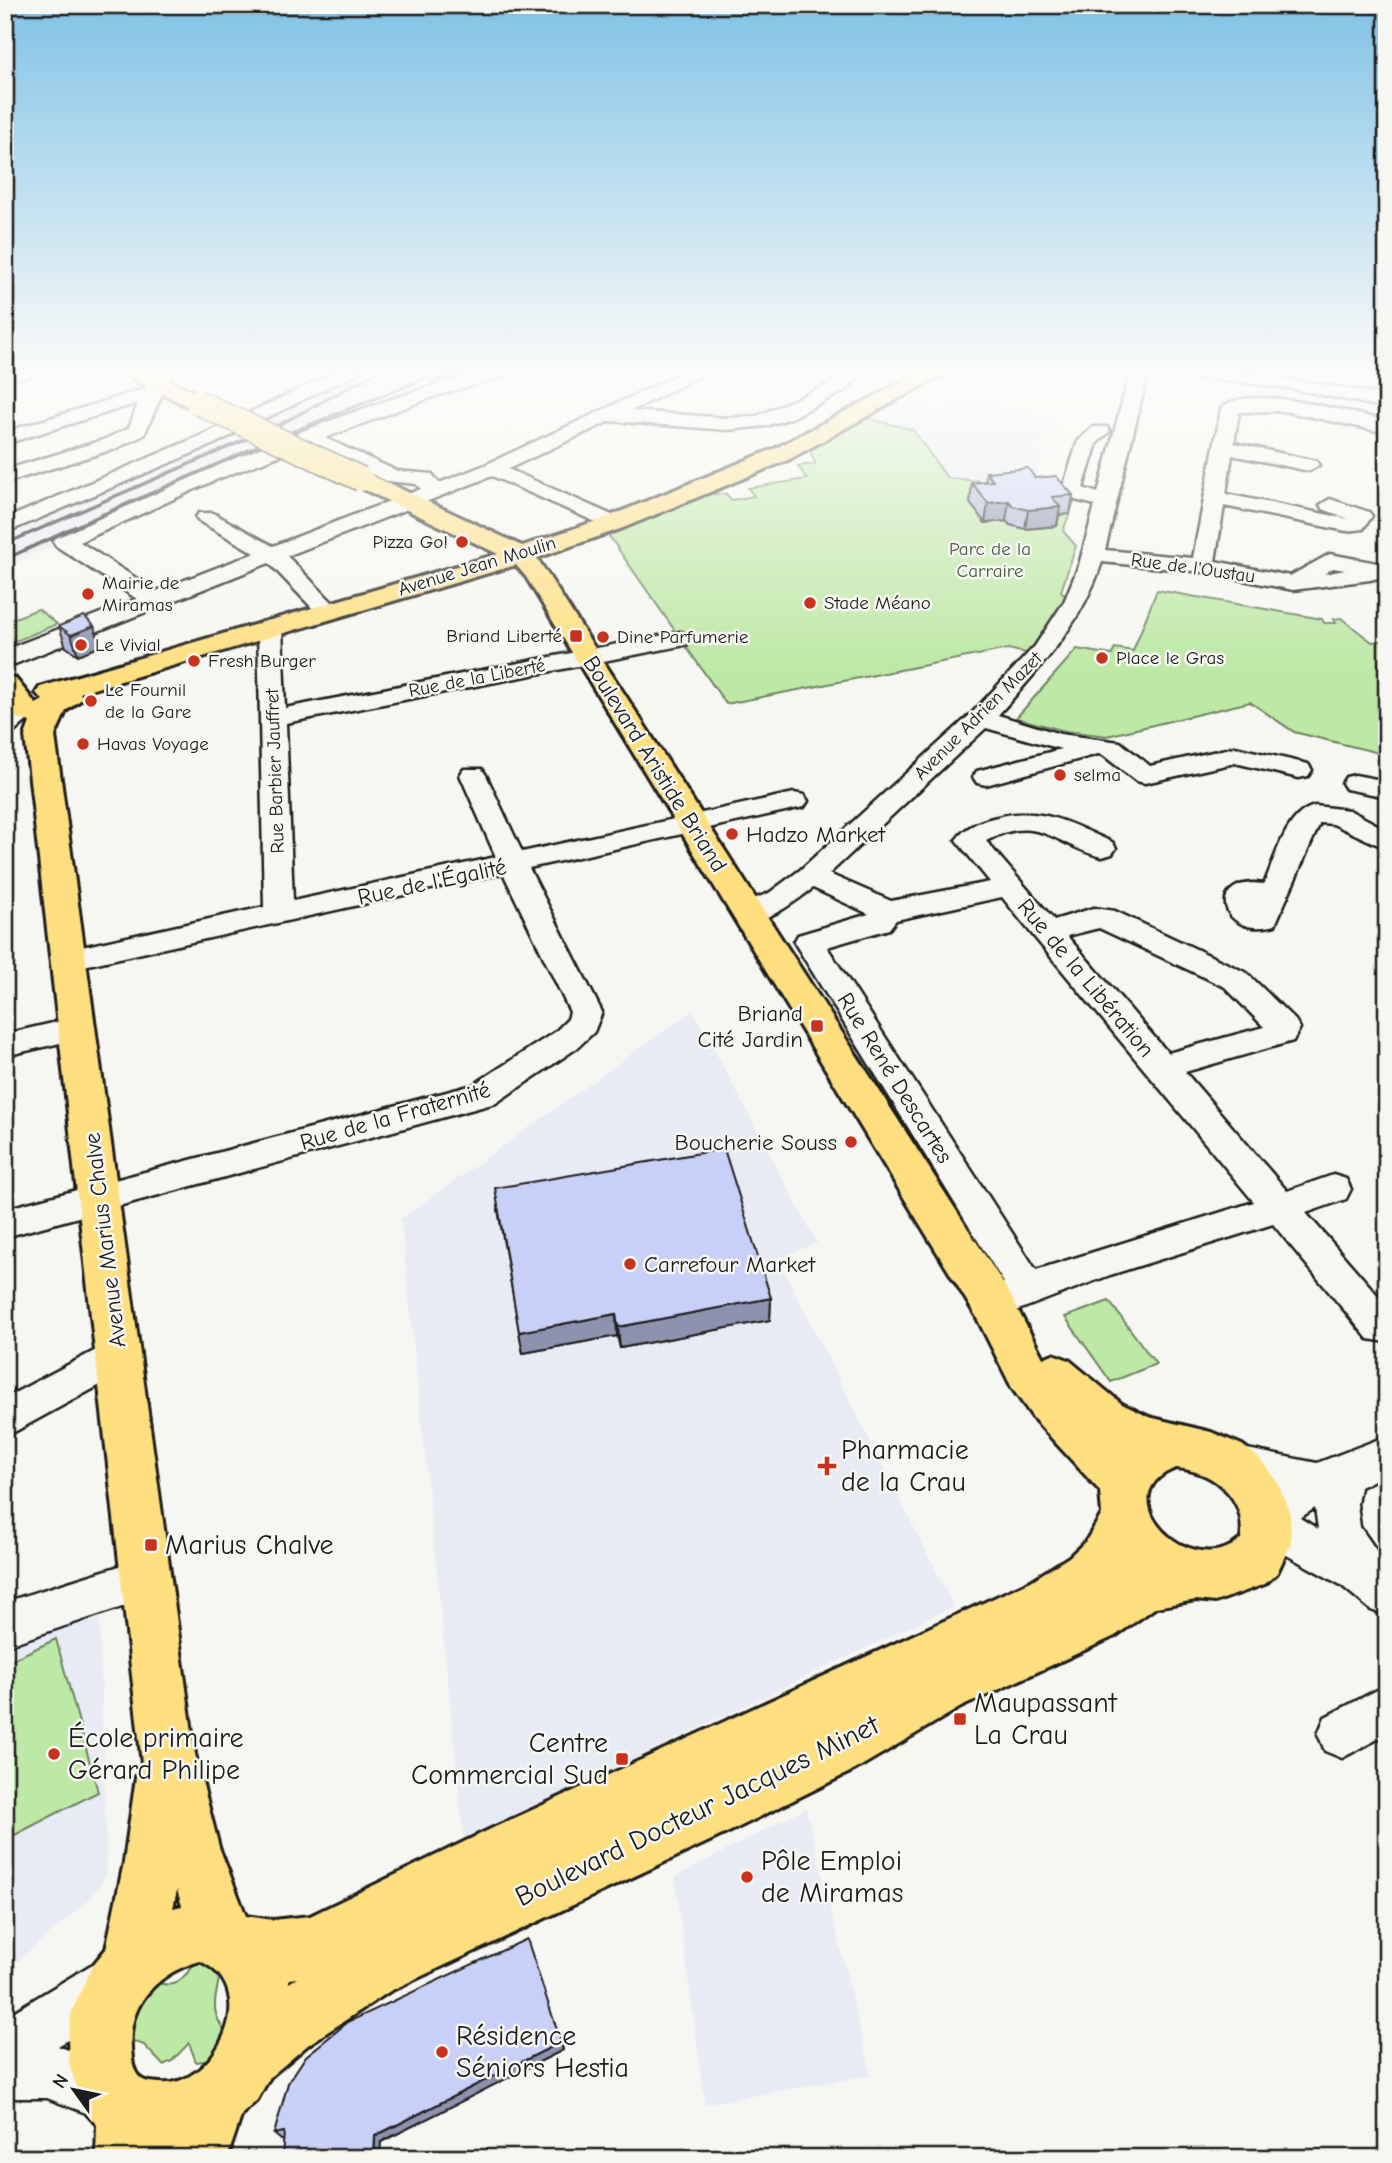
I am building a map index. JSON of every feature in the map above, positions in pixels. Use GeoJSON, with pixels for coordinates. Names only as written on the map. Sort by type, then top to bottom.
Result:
{"type":"FeatureCollection","features":[{"type":"Feature","properties":{"kind":"main road","name":"Boulevard Aristide Briand"},"geometry":{"type":"LineString","coordinates":[[348,473],[522,555],[537,573],[1002,1321],[1028,1374],[1125,1500]]}},
{"type":"Feature","properties":{"kind":"main road","name":"Avenue Jean Moulin"},"geometry":{"type":"LineString","coordinates":[[26,696],[118,674],[327,610],[522,555],[614,523],[736,473]]}},
{"type":"Feature","properties":{"kind":"main road","name":"Avenue Marius Chalve"},"geometry":{"type":"LineString","coordinates":[[26,696],[40,736],[70,959],[166,1754],[190,1847],[232,1940]]}},
{"type":"Feature","properties":{"kind":"main road","name":"Boulevard Aristide Briand"},"geometry":{"type":"LineString","coordinates":[[1002,1321],[1105,1419],[1138,1435],[1176,1447]]}},
{"type":"Feature","properties":{"kind":"main road"},"geometry":{"type":"LineString","coordinates":[[1176,1447],[1205,1451],[1232,1465],[1259,1495],[1263,1533],[1234,1574],[1215,1578],[1195,1576],[1159,1561],[1144,1548],[1125,1500],[1131,1468],[1143,1457],[1158,1450],[1176,1447]]}},
{"type":"Feature","properties":{"kind":"main road","name":"Boulevard Docteur Jacques Minet"},"geometry":{"type":"LineString","coordinates":[[232,1940],[273,1950],[314,1946],[515,1847],[1049,1599],[1087,1577],[1102,1563],[1125,1500]]}},
{"type":"Feature","properties":{"kind":"main road","name":"Boulevard Docteur Jacques Minet"},"geometry":{"type":"LineString","coordinates":[[233,2075],[276,2028],[323,1994],[410,1949],[594,1867],[836,1749],[873,1725],[942,1688],[1097,1618],[1145,1585],[1195,1576]]}},
{"type":"Feature","properties":{"kind":"main road","name":"Avenue Marius Chalve"},"geometry":{"type":"LineString","coordinates":[[127,1969],[153,1862],[166,1754]]}},
{"type":"Feature","properties":{"kind":"main road"},"geometry":{"type":"LineString","coordinates":[[194,2158],[233,2075],[259,2029],[263,2004],[260,1981],[253,1961],[232,1940],[201,1931],[178,1934],[154,1945],[127,1969],[105,2006],[97,2039],[100,2069],[123,2121],[172,2117],[195,2110],[233,2075]]}},
{"type":"Feature","properties":{"kind":"street"},"geometry":{"type":"LineString","coordinates":[[5,527],[130,473]]}},
{"type":"Feature","properties":{"kind":"street"},"geometry":{"type":"LineString","coordinates":[[154,600],[64,541],[216,473]]}},
{"type":"Feature","properties":{"kind":"street"},"geometry":{"type":"LineString","coordinates":[[385,473],[394,477],[425,478],[426,484],[438,490]]}},
{"type":"Feature","properties":{"kind":"street"},"geometry":{"type":"LineString","coordinates":[[26,696],[154,600],[482,473]]}},
{"type":"Feature","properties":{"kind":"street"},"geometry":{"type":"LineString","coordinates":[[501,473],[614,523]]}},
{"type":"Feature","properties":{"kind":"street"},"geometry":{"type":"LineString","coordinates":[[1077,473],[1072,490],[1082,496],[1107,501]]}},
{"type":"Feature","properties":{"kind":"street","name":"Avenue Adrien Mazet"},"geometry":{"type":"LineString","coordinates":[[746,913],[779,901],[810,877],[981,719],[1044,650],[1075,602],[1093,555],[1117,473]]}},
{"type":"Feature","properties":{"kind":"street"},"geometry":{"type":"LineString","coordinates":[[1203,565],[1219,473]]}},
{"type":"Feature","properties":{"kind":"street"},"geometry":{"type":"LineString","coordinates":[[1215,498],[1346,526],[1356,525],[1362,516],[1329,505]]}},
{"type":"Feature","properties":{"kind":"street"},"geometry":{"type":"LineString","coordinates":[[5,503],[32,515]]}},
{"type":"Feature","properties":{"kind":"street"},"geometry":{"type":"LineString","coordinates":[[206,517],[273,555],[327,610]]}},
{"type":"Feature","properties":{"kind":"street","name":"Rue de l'Oustau"},"geometry":{"type":"LineString","coordinates":[[1093,555],[1203,565],[1293,583],[1308,583],[1380,569]]}},
{"type":"Feature","properties":{"kind":"street","name":"Rue Barbier Jauffret"},"geometry":{"type":"LineString","coordinates":[[270,627],[275,718],[279,915]]}},
{"type":"Feature","properties":{"kind":"street","name":"Rue de la Liberté"},"geometry":{"type":"LineString","coordinates":[[275,718],[680,639]]}},
{"type":"Feature","properties":{"kind":"street"},"geometry":{"type":"LineString","coordinates":[[981,719],[1057,741],[1117,750],[1145,775],[1235,755],[1299,770]]}},
{"type":"Feature","properties":{"kind":"street"},"geometry":{"type":"LineString","coordinates":[[986,777],[1094,747]]}},
{"type":"Feature","properties":{"kind":"street"},"geometry":{"type":"LineString","coordinates":[[473,775],[513,864]]}},
{"type":"Feature","properties":{"kind":"street"},"geometry":{"type":"LineString","coordinates":[[1355,783],[1387,789]]}},
{"type":"Feature","properties":{"kind":"street","name":"Rue de l'Égalité"},"geometry":{"type":"LineString","coordinates":[[70,959],[794,801]]}},
{"type":"Feature","properties":{"kind":"street"},"geometry":{"type":"LineString","coordinates":[[1274,895],[1307,820],[1315,814],[1339,816],[1387,841]]}},
{"type":"Feature","properties":{"kind":"street"},"geometry":{"type":"LineString","coordinates":[[1008,887],[970,840],[977,833],[1030,820],[1041,821],[1102,848]]}},
{"type":"Feature","properties":{"kind":"street","name":"Rue de la Fraternité"},"geometry":{"type":"LineString","coordinates":[[100,1198],[484,1094],[566,1040],[583,1024],[586,1012],[513,864]]}},
{"type":"Feature","properties":{"kind":"street"},"geometry":{"type":"LineString","coordinates":[[810,877],[887,911]]}},
{"type":"Feature","properties":{"kind":"street","name":"Rue de la Libération"},"geometry":{"type":"LineString","coordinates":[[887,911],[1008,887],[1382,1328]]}},
{"type":"Feature","properties":{"kind":"street","name":"Rue René Descartes"},"geometry":{"type":"LineString","coordinates":[[887,911],[878,922],[809,942],[1027,1288]]}},
{"type":"Feature","properties":{"kind":"street"},"geometry":{"type":"LineString","coordinates":[[1046,932],[1104,918],[1236,981],[1284,1028],[1282,1033],[1213,1053]]}},
{"type":"Feature","properties":{"kind":"street"},"geometry":{"type":"LineString","coordinates":[[5,1045],[79,1028]]}},
{"type":"Feature","properties":{"kind":"street","name":"Rue de la Libération"},"geometry":{"type":"LineString","coordinates":[[1162,1067],[1213,1053]]}},
{"type":"Feature","properties":{"kind":"street"},"geometry":{"type":"LineString","coordinates":[[1002,1321],[1027,1288],[1333,1189]]}},
{"type":"Feature","properties":{"kind":"street"},"geometry":{"type":"LineString","coordinates":[[5,1223],[100,1198]]}},
{"type":"Feature","properties":{"kind":"street"},"geometry":{"type":"LineString","coordinates":[[5,1419],[119,1355]]}},
{"type":"Feature","properties":{"kind":"street"},"geometry":{"type":"LineString","coordinates":[[1263,1533],[1329,1478],[1387,1454]]}},
{"type":"Feature","properties":{"kind":"street"},"geometry":{"type":"LineString","coordinates":[[1232,1465],[1329,1478]]}},
{"type":"Feature","properties":{"kind":"street"},"geometry":{"type":"LineString","coordinates":[[1329,1478],[1336,1523],[1346,1547],[1380,1588]]}},
{"type":"Feature","properties":{"kind":"street"},"geometry":{"type":"LineString","coordinates":[[1263,1533],[1347,1563],[1380,1588]]}},
{"type":"Feature","properties":{"kind":"street"},"geometry":{"type":"LineString","coordinates":[[5,1624],[145,1578]]}},
{"type":"Feature","properties":{"kind":"street"},"geometry":{"type":"LineString","coordinates":[[1342,1734],[1387,1708]]}},
{"type":"Feature","properties":{"kind":"street"},"geometry":{"type":"LineString","coordinates":[[5,2048],[127,1969]]}},
{"type":"Feature","properties":{"kind":"street"},"geometry":{"type":"LineString","coordinates":[[5,2071],[16,2068],[65,2073],[123,2121]]}},
{"type":"Feature","properties":{"kind":"shaded area"},"geometry":{"type":"Polygon","coordinates":[[[151,473],[213,473],[5,567],[5,537],[151,473]]]}},
{"type":"Feature","properties":{"kind":"shaded area"},"geometry":{"type":"Polygon","coordinates":[[[943,473],[1036,473],[1033,483],[1026,485],[946,478],[943,473]]]}},
{"type":"Feature","properties":{"kind":"shaded area","name":"Carrefour Market"},"geometry":{"type":"Polygon","coordinates":[[[693,1010],[817,1243],[778,1259],[954,1606],[464,1840],[401,1219],[693,1010]]]}},
{"type":"Feature","properties":{"kind":"shaded area","name":"École primaire Gérard Philipe"},"geometry":{"type":"Polygon","coordinates":[[[99,1603],[107,1874],[90,1899],[5,1972],[5,1633],[99,1603]]]}},
{"type":"Feature","properties":{"kind":"shaded area"},"geometry":{"type":"Polygon","coordinates":[[[806,1808],[871,2075],[705,2104],[675,1877],[806,1808]]]}},
{"type":"Feature","properties":{"kind":"green space","name":"Parc de la Carraire"},"geometry":{"type":"Polygon","coordinates":[[[803,473],[943,473],[947,478],[1057,488],[1074,502],[1063,531],[1076,546],[1061,591],[1067,598],[1030,654],[1008,649],[726,704],[607,533],[710,494],[726,494],[732,500],[754,496],[748,488],[807,479],[803,473]]]}},
{"type":"Feature","properties":{"kind":"green space"},"geometry":{"type":"Polygon","coordinates":[[[1157,590],[1322,619],[1324,623],[1336,623],[1334,619],[1341,618],[1372,642],[1387,640],[1387,755],[1294,732],[1250,702],[1107,736],[1065,731],[1016,718],[1077,649],[1112,655],[1115,648],[1133,651],[1157,590]]]}},
{"type":"Feature","properties":{"kind":"green space"},"geometry":{"type":"Polygon","coordinates":[[[38,609],[57,624],[16,641],[5,634],[5,622],[38,609]]]}},
{"type":"Feature","properties":{"kind":"green space"},"geometry":{"type":"Polygon","coordinates":[[[1109,1301],[1156,1364],[1111,1382],[1065,1317],[1109,1301]]]}},
{"type":"Feature","properties":{"kind":"green space"},"geometry":{"type":"Polygon","coordinates":[[[56,1639],[98,1792],[5,1840],[5,1663],[56,1639]]]}},
{"type":"Feature","properties":{"kind":"green space"},"geometry":{"type":"Polygon","coordinates":[[[199,1960],[220,1970],[215,2010],[227,2035],[209,2066],[203,2061],[196,2062],[189,2043],[172,2061],[163,2065],[144,2045],[133,2041],[123,2049],[147,1980],[172,1984],[182,1978],[199,1960]]]}},
{"type":"Feature","properties":{"kind":"building"},"geometry":{"type":"Polygon","coordinates":[[[987,473],[1031,473],[1035,478],[1056,476],[1073,495],[1052,497],[1060,507],[1028,510],[1013,506],[1009,501],[988,503],[972,483],[993,481],[987,473]]]}},
{"type":"Feature","properties":{"kind":"building"},"geometry":{"type":"Polygon","coordinates":[[[84,616],[94,626],[71,635],[59,626],[84,616]]]}},
{"type":"Feature","properties":{"kind":"building","name":"Carrefour Market"},"geometry":{"type":"Polygon","coordinates":[[[724,1149],[771,1298],[618,1327],[616,1314],[519,1332],[495,1188],[724,1149]]]}},
{"type":"Feature","properties":{"kind":"building","name":"Résidence Séniors Hestia"},"geometry":{"type":"Polygon","coordinates":[[[527,1939],[561,2042],[375,2136],[374,2158],[282,2158],[284,2132],[274,2134],[288,2083],[306,2056],[348,2022],[527,1939]]]}},
{"type":"Feature","properties":{"kind":"railway"},"geometry":{"type":"LineString","coordinates":[[5,544],[169,473]]}},
{"type":"Feature","properties":{"kind":"railway"},"geometry":{"type":"LineString","coordinates":[[5,559],[198,473]]}},
{"type":"Feature","properties":{"kind":"place","name":"Pizza Go!"},"geometry":{"type":"Point","coordinates":[462,542]}},
{"type":"Feature","properties":{"kind":"place","name":"Mairie de Miramas"},"geometry":{"type":"Point","coordinates":[88,594]}},
{"type":"Feature","properties":{"kind":"place","name":"Stade Méano"},"geometry":{"type":"Point","coordinates":[810,603]}},
{"type":"Feature","properties":{"kind":"place","name":"Briand Liberté"},"geometry":{"type":"Point","coordinates":[576,636]}},
{"type":"Feature","properties":{"kind":"place","name":"Dine Parfumerie"},"geometry":{"type":"Point","coordinates":[603,637]}},
{"type":"Feature","properties":{"kind":"place","name":"Le Vivial"},"geometry":{"type":"Point","coordinates":[81,645]}},
{"type":"Feature","properties":{"kind":"place","name":"Place le Gras"},"geometry":{"type":"Point","coordinates":[1102,658]}},
{"type":"Feature","properties":{"kind":"place","name":"Fresh Burger"},"geometry":{"type":"Point","coordinates":[194,661]}},
{"type":"Feature","properties":{"kind":"place","name":"Le Fournil de la Gare"},"geometry":{"type":"Point","coordinates":[91,701]}},
{"type":"Feature","properties":{"kind":"place","name":"Havas Voyage"},"geometry":{"type":"Point","coordinates":[83,744]}},
{"type":"Feature","properties":{"kind":"place","name":"selma"},"geometry":{"type":"Point","coordinates":[1060,775]}},
{"type":"Feature","properties":{"kind":"place","name":"Hadzo Market"},"geometry":{"type":"Point","coordinates":[732,834]}},
{"type":"Feature","properties":{"kind":"place","name":"Briand Cité Jardin"},"geometry":{"type":"Point","coordinates":[817,1026]}},
{"type":"Feature","properties":{"kind":"place","name":"Boucherie Souss"},"geometry":{"type":"Point","coordinates":[851,1142]}},
{"type":"Feature","properties":{"kind":"place","name":"Carrefour Market"},"geometry":{"type":"Point","coordinates":[630,1264]}},
{"type":"Feature","properties":{"kind":"place","name":"Pharmacie de la Crau"},"geometry":{"type":"Point","coordinates":[827,1466]}},
{"type":"Feature","properties":{"kind":"place","name":"Marius Chalve"},"geometry":{"type":"Point","coordinates":[151,1545]}},
{"type":"Feature","properties":{"kind":"place","name":"Maupassant La Crau"},"geometry":{"type":"Point","coordinates":[960,1719]}},
{"type":"Feature","properties":{"kind":"place","name":"École primaire Gérard Philipe"},"geometry":{"type":"Point","coordinates":[54,1754]}},
{"type":"Feature","properties":{"kind":"place","name":"Centre Commercial Sud"},"geometry":{"type":"Point","coordinates":[622,1759]}},
{"type":"Feature","properties":{"kind":"place","name":"Pôle Emploi de Miramas"},"geometry":{"type":"Point","coordinates":[747,1877]}},
{"type":"Feature","properties":{"kind":"place","name":"Résidence Séniors Hestia"},"geometry":{"type":"Point","coordinates":[442,2052]}}]}
